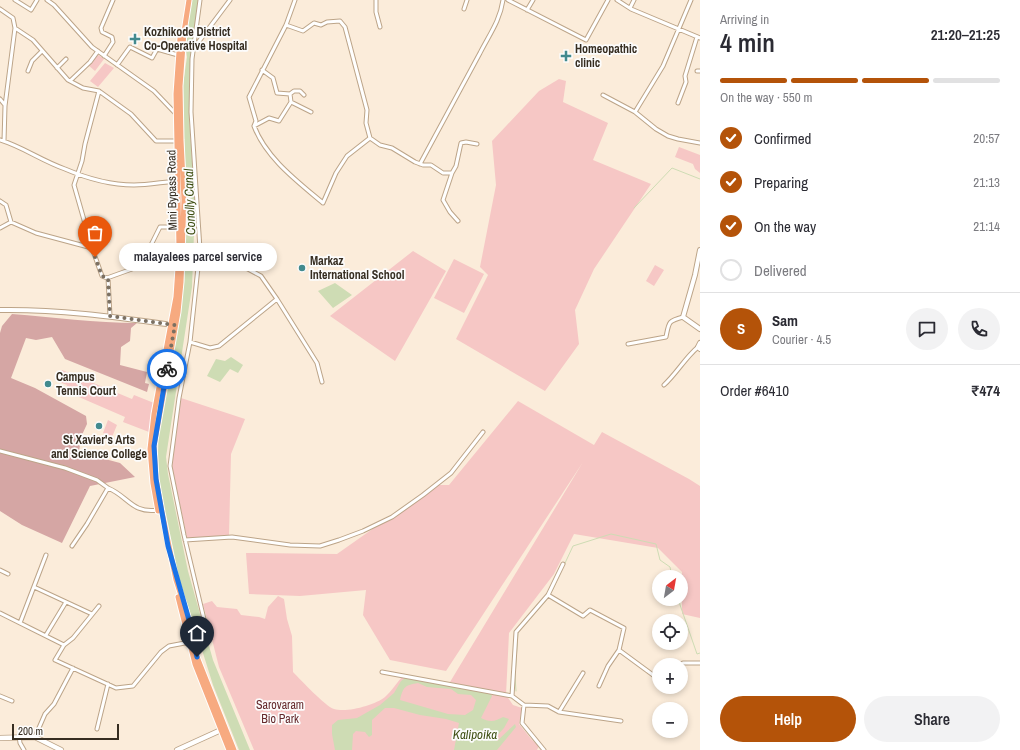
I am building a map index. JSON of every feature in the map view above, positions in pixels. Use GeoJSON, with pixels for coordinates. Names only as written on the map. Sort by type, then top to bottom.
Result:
{"type":"FeatureCollection","features":[{"type":"Feature","properties":{"kind":"main road","name":"Mini Bypass Road"},"geometry":{"type":"LineString","coordinates":[[188,0],[178,55],[176,94],[179,227],[177,289],[173,325],[154,446],[156,479],[168,546],[191,641]]}},
{"type":"Feature","properties":{"kind":"main road","name":"Mini Bypass Road"},"geometry":{"type":"LineString","coordinates":[[188,0],[180,86],[184,200],[181,282],[154,414],[150,449],[153,483],[158,510],[191,641],[223,729],[229,750]]}},
{"type":"Feature","properties":{"kind":"main road","name":"Mini Bypass Road"},"geometry":{"type":"LineString","coordinates":[[223,729],[234,750]]}},
{"type":"Feature","properties":{"kind":"main road"},"geometry":{"type":"LineString","coordinates":[[177,750],[223,729]]}},
{"type":"Feature","properties":{"kind":"main road"},"geometry":{"type":"LineString","coordinates":[[0,738],[19,736],[35,737],[61,750]]}},
{"type":"Feature","properties":{"kind":"street"},"geometry":{"type":"LineString","coordinates":[[15,0],[31,10],[37,0]]}},
{"type":"Feature","properties":{"kind":"street"},"geometry":{"type":"LineString","coordinates":[[47,0],[54,5],[98,51],[154,91],[176,114]]}},
{"type":"Feature","properties":{"kind":"street"},"geometry":{"type":"LineString","coordinates":[[104,56],[112,42],[112,37],[102,32],[101,28],[113,0]]}},
{"type":"Feature","properties":{"kind":"street"},"geometry":{"type":"LineString","coordinates":[[200,0],[194,48],[191,112],[200,249],[190,342],[179,398],[170,466],[185,540],[208,636]]}},
{"type":"Feature","properties":{"kind":"street"},"geometry":{"type":"LineString","coordinates":[[194,48],[230,0]]}},
{"type":"Feature","properties":{"kind":"street"},"geometry":{"type":"LineString","coordinates":[[295,0],[286,24],[249,97],[256,121],[254,126],[257,134],[267,150],[322,203],[336,173],[347,156],[370,138]]}},
{"type":"Feature","properties":{"kind":"street"},"geometry":{"type":"LineString","coordinates":[[376,0],[376,12],[380,27]]}},
{"type":"Feature","properties":{"kind":"street"},"geometry":{"type":"LineString","coordinates":[[464,8],[467,0]]}},
{"type":"Feature","properties":{"kind":"street"},"geometry":{"type":"LineString","coordinates":[[420,164],[482,48],[492,33],[501,13],[503,0]]}},
{"type":"Feature","properties":{"kind":"street"},"geometry":{"type":"LineString","coordinates":[[508,0],[586,40],[608,0]]}},
{"type":"Feature","properties":{"kind":"street"},"geometry":{"type":"LineString","coordinates":[[527,10],[532,0]]}},
{"type":"Feature","properties":{"kind":"street"},"geometry":{"type":"LineString","coordinates":[[617,0],[630,8],[699,37],[685,76],[686,82],[678,104]]}},
{"type":"Feature","properties":{"kind":"street"},"geometry":{"type":"LineString","coordinates":[[630,8],[634,0]]}},
{"type":"Feature","properties":{"kind":"street"},"geometry":{"type":"LineString","coordinates":[[635,112],[663,66],[691,0]]}},
{"type":"Feature","properties":{"kind":"street"},"geometry":{"type":"LineString","coordinates":[[0,9],[13,18],[15,28],[5,106],[4,141]]}},
{"type":"Feature","properties":{"kind":"street"},"geometry":{"type":"LineString","coordinates":[[286,24],[304,31],[314,23],[321,25],[327,22],[340,21],[345,27],[367,110],[366,123],[370,138],[380,145],[392,148],[415,162],[431,165],[443,173],[452,173]]}},
{"type":"Feature","properties":{"kind":"street"},"geometry":{"type":"LineString","coordinates":[[15,28],[33,40],[70,81],[83,88],[99,91],[131,114],[156,141],[177,141]]}},
{"type":"Feature","properties":{"kind":"street"},"geometry":{"type":"LineString","coordinates":[[117,65],[130,47],[152,58],[157,49],[178,55]]}},
{"type":"Feature","properties":{"kind":"street"},"geometry":{"type":"LineString","coordinates":[[28,71],[32,60],[42,51]]}},
{"type":"Feature","properties":{"kind":"street"},"geometry":{"type":"LineString","coordinates":[[70,81],[90,62],[98,51]]}},
{"type":"Feature","properties":{"kind":"street"},"geometry":{"type":"LineString","coordinates":[[57,68],[66,59]]}},
{"type":"Feature","properties":{"kind":"street"},"geometry":{"type":"LineString","coordinates":[[262,70],[273,78],[277,93],[290,94],[294,91],[300,91],[304,95]]}},
{"type":"Feature","properties":{"kind":"street"},"geometry":{"type":"LineString","coordinates":[[99,91],[74,185],[92,248],[102,276],[108,278],[132,269],[142,254],[150,248],[160,227],[179,227]]}},
{"type":"Feature","properties":{"kind":"street"},"geometry":{"type":"LineString","coordinates":[[254,126],[269,118],[279,121],[291,102],[290,94]]}},
{"type":"Feature","properties":{"kind":"street"},"geometry":{"type":"LineString","coordinates":[[603,95],[635,112],[656,129],[668,136],[700,143]]}},
{"type":"Feature","properties":{"kind":"street"},"geometry":{"type":"LineString","coordinates":[[0,99],[5,106]]}},
{"type":"Feature","properties":{"kind":"street"},"geometry":{"type":"LineString","coordinates":[[291,102],[311,112]]}},
{"type":"Feature","properties":{"kind":"street"},"geometry":{"type":"LineString","coordinates":[[0,140],[15,145],[65,169],[111,183],[134,185],[177,181]]}},
{"type":"Feature","properties":{"kind":"street"},"geometry":{"type":"LineString","coordinates":[[458,221],[450,212],[443,200],[452,173],[456,166],[461,143],[466,142],[477,144]]}},
{"type":"Feature","properties":{"kind":"street"},"geometry":{"type":"LineString","coordinates":[[0,201],[6,205],[11,222],[36,233],[92,248]]}},
{"type":"Feature","properties":{"kind":"street"},"geometry":{"type":"LineString","coordinates":[[0,228],[11,222]]}},
{"type":"Feature","properties":{"kind":"street"},"geometry":{"type":"LineString","coordinates":[[200,249],[233,261],[261,276],[317,363],[322,382]]}},
{"type":"Feature","properties":{"kind":"street"},"geometry":{"type":"LineString","coordinates":[[683,317],[698,267],[700,250]]}},
{"type":"Feature","properties":{"kind":"street"},"geometry":{"type":"LineString","coordinates":[[108,278],[110,316]]}},
{"type":"Feature","properties":{"kind":"street"},"geometry":{"type":"LineString","coordinates":[[190,342],[210,348],[219,346],[277,299]]}},
{"type":"Feature","properties":{"kind":"street"},"geometry":{"type":"LineString","coordinates":[[0,310],[53,311],[110,316],[173,325]]}},
{"type":"Feature","properties":{"kind":"street"},"geometry":{"type":"LineString","coordinates":[[683,317],[700,329]]}},
{"type":"Feature","properties":{"kind":"street"},"geometry":{"type":"LineString","coordinates":[[628,344],[666,337],[671,321],[683,317]]}},
{"type":"Feature","properties":{"kind":"street"},"geometry":{"type":"LineString","coordinates":[[664,384],[671,379],[689,355],[699,346]]}},
{"type":"Feature","properties":{"kind":"street"},"geometry":{"type":"LineString","coordinates":[[185,540],[232,537],[290,545],[320,546],[339,540],[363,531],[392,517],[423,495],[451,473],[483,432]]}},
{"type":"Feature","properties":{"kind":"street"},"geometry":{"type":"LineString","coordinates":[[0,451],[64,468],[97,480],[140,509],[150,511],[158,510]]}},
{"type":"Feature","properties":{"kind":"street"},"geometry":{"type":"LineString","coordinates":[[72,546],[108,488]]}},
{"type":"Feature","properties":{"kind":"street"},"geometry":{"type":"LineString","coordinates":[[20,623],[46,555]]}},
{"type":"Feature","properties":{"kind":"street"},"geometry":{"type":"LineString","coordinates":[[512,696],[516,632],[548,595],[563,564]]}},
{"type":"Feature","properties":{"kind":"street"},"geometry":{"type":"LineString","coordinates":[[0,570],[8,574]]}},
{"type":"Feature","properties":{"kind":"street"},"geometry":{"type":"LineString","coordinates":[[34,587],[92,614]]}},
{"type":"Feature","properties":{"kind":"street"},"geometry":{"type":"LineString","coordinates":[[548,595],[582,616],[590,610],[624,628],[619,650],[608,666],[599,686]]}},
{"type":"Feature","properties":{"kind":"street"},"geometry":{"type":"LineString","coordinates":[[46,635],[66,602]]}},
{"type":"Feature","properties":{"kind":"street"},"geometry":{"type":"LineString","coordinates":[[99,606],[73,638],[64,645],[56,660],[116,688],[133,686],[161,652],[169,646],[191,641]]}},
{"type":"Feature","properties":{"kind":"street"},"geometry":{"type":"LineString","coordinates":[[0,613],[64,645]]}},
{"type":"Feature","properties":{"kind":"street"},"geometry":{"type":"LineString","coordinates":[[619,650],[652,674]]}},
{"type":"Feature","properties":{"kind":"street"},"geometry":{"type":"LineString","coordinates":[[688,663],[700,663]]}},
{"type":"Feature","properties":{"kind":"street"},"geometry":{"type":"LineString","coordinates":[[35,737],[45,714],[54,704],[73,668]]}},
{"type":"Feature","properties":{"kind":"street"},"geometry":{"type":"LineString","coordinates":[[382,672],[512,696],[524,704],[548,706],[559,712],[621,721]]}},
{"type":"Feature","properties":{"kind":"street"},"geometry":{"type":"LineString","coordinates":[[559,712],[583,673]]}},
{"type":"Feature","properties":{"kind":"street"},"geometry":{"type":"LineString","coordinates":[[97,729],[108,684]]}},
{"type":"Feature","properties":{"kind":"street"},"geometry":{"type":"LineString","coordinates":[[0,696],[12,701]]}},
{"type":"Feature","properties":{"kind":"street"},"geometry":{"type":"LineString","coordinates":[[524,704],[522,723],[544,750]]}},
{"type":"Feature","properties":{"kind":"street"},"geometry":{"type":"LineString","coordinates":[[19,736],[20,743],[24,750]]}},
{"type":"Feature","properties":{"kind":"green space"},"geometry":{"type":"Polygon","coordinates":[[[97,54],[104,59],[95,71],[88,65],[97,54]]]}},
{"type":"Feature","properties":{"kind":"green space"},"geometry":{"type":"Polygon","coordinates":[[[105,63],[114,68],[98,87],[90,81],[105,63]]]}},
{"type":"Feature","properties":{"kind":"green space"},"geometry":{"type":"Polygon","coordinates":[[[559,79],[566,81],[563,102],[608,123],[593,160],[651,184],[594,269],[575,310],[579,344],[545,391],[456,339],[488,275],[480,267],[496,185],[492,141],[539,91],[559,79]]]}},
{"type":"Feature","properties":{"kind":"green space"},"geometry":{"type":"Polygon","coordinates":[[[679,147],[700,155],[700,173],[695,169],[693,164],[675,157],[679,147]]]}},
{"type":"Feature","properties":{"kind":"green space"},"geometry":{"type":"Polygon","coordinates":[[[413,251],[446,271],[395,361],[330,316],[413,251]]]}},
{"type":"Feature","properties":{"kind":"green space"},"geometry":{"type":"Polygon","coordinates":[[[454,259],[484,274],[464,313],[434,298],[454,259]]]}},
{"type":"Feature","properties":{"kind":"green space"},"geometry":{"type":"Polygon","coordinates":[[[655,265],[664,270],[654,286],[646,281],[655,265]]]}},
{"type":"Feature","properties":{"kind":"green space"},"geometry":{"type":"Polygon","coordinates":[[[62,370],[132,399],[134,395],[154,403],[149,432],[123,422],[125,417],[65,391],[67,385],[57,381],[62,370]]]}},
{"type":"Feature","properties":{"kind":"green space"},"geometry":{"type":"Polygon","coordinates":[[[181,398],[245,419],[231,454],[229,536],[187,538],[172,466],[181,398]]]}},
{"type":"Feature","properties":{"kind":"green space","name":"Sarovaram Bio Park"},"geometry":{"type":"Polygon","coordinates":[[[518,401],[594,445],[602,432],[700,486],[700,618],[688,615],[688,614],[682,614],[682,606],[688,606],[688,570],[680,570],[658,548],[574,534],[554,574],[509,633],[506,695],[513,705],[522,708],[519,724],[539,746],[537,750],[254,750],[219,667],[203,604],[212,601],[217,607],[237,609],[241,615],[265,619],[268,607],[278,596],[284,599],[287,619],[292,636],[293,672],[319,698],[334,709],[346,710],[361,708],[375,703],[388,695],[403,676],[490,691],[450,682],[583,462],[446,671],[390,660],[363,615],[366,590],[300,596],[249,594],[246,553],[337,554],[435,485],[449,485],[518,401]]]}},
{"type":"Feature","properties":{"kind":"green space"},"geometry":{"type":"Polygon","coordinates":[[[108,420],[117,425],[112,437],[103,433],[108,420]]]}},
{"type":"Feature","properties":{"kind":"shaded area"},"geometry":{"type":"Polygon","coordinates":[[[12,314],[90,321],[137,323],[131,328],[130,341],[121,347],[120,365],[147,372],[145,383],[149,384],[147,392],[65,359],[52,337],[36,340],[26,338],[11,378],[35,388],[86,416],[87,424],[81,437],[79,452],[120,463],[135,477],[90,486],[62,543],[22,525],[0,511],[0,333],[2,326],[12,314]]]}},
{"type":"Feature","properties":{"kind":"water","name":"Conolly Canal"},"geometry":{"type":"Polygon","coordinates":[[[192,0],[199,0],[191,53],[189,86],[189,116],[195,207],[192,287],[166,457],[168,474],[188,571],[213,660],[250,750],[239,750],[213,685],[186,599],[183,597],[161,495],[159,474],[159,432],[183,290],[185,264],[187,204],[182,91],[187,57],[185,42],[192,0]]]}},
{"type":"Feature","properties":{"kind":"water"},"geometry":{"type":"Polygon","coordinates":[[[335,283],[352,295],[333,308],[318,291],[335,283]]]}},
{"type":"Feature","properties":{"kind":"water"},"geometry":{"type":"Polygon","coordinates":[[[231,357],[243,365],[238,373],[230,369],[220,382],[207,376],[216,359],[225,361],[231,357]]]}},
{"type":"Feature","properties":{"kind":"water","name":"Kalipoika"},"geometry":{"type":"Polygon","coordinates":[[[405,678],[491,693],[492,696],[481,718],[490,721],[503,717],[509,719],[504,728],[495,738],[497,741],[515,724],[516,727],[497,750],[454,750],[459,723],[394,708],[385,708],[372,720],[372,735],[369,737],[365,732],[356,731],[353,734],[352,750],[335,750],[332,725],[338,720],[357,718],[380,705],[394,693],[401,681],[405,678]],[[418,683],[407,686],[402,692],[400,700],[448,714],[465,715],[473,710],[476,700],[471,695],[458,694],[451,689],[427,687],[418,683]]]}},
{"type":"Feature","properties":{"kind":"waterway"},"geometry":{"type":"LineString","coordinates":[[634,208],[672,168],[700,179]]}},
{"type":"Feature","properties":{"kind":"waterway"},"geometry":{"type":"LineString","coordinates":[[552,591],[573,546],[611,534],[656,544],[660,560],[670,567],[671,570]]}},
{"type":"Feature","properties":{"kind":"waterway"},"geometry":{"type":"LineString","coordinates":[[522,628],[548,598]]}},
{"type":"Feature","properties":{"kind":"waterway"},"geometry":{"type":"LineString","coordinates":[[680,606],[697,654],[700,653]]}},
{"type":"Feature","properties":{"kind":"waterway"},"geometry":{"type":"LineString","coordinates":[[516,691],[515,677],[518,632]]}},
{"type":"Feature","properties":{"kind":"way so far"},"geometry":{"type":"LineString","coordinates":[[95,257],[102,276],[108,278],[110,316],[175,325],[167,369]]}},
{"type":"Feature","properties":{"kind":"place","name":"Kozhikode District Co-Operative Hospital"},"geometry":{"type":"Point","coordinates":[135,39]}},
{"type":"Feature","properties":{"kind":"place","name":"Homeopathic clinic"},"geometry":{"type":"Point","coordinates":[566,56]}},
{"type":"Feature","properties":{"kind":"place","name":"malayalees parcel service"},"geometry":{"type":"Point","coordinates":[95,257]}},
{"type":"Feature","properties":{"kind":"place","name":"Markaz International School"},"geometry":{"type":"Point","coordinates":[302,268]}},
{"type":"Feature","properties":{"kind":"place","name":"Campus Tennis Court"},"geometry":{"type":"Point","coordinates":[48,384]}},
{"type":"Feature","properties":{"kind":"place","name":"St Xavier's Arts and Science College"},"geometry":{"type":"Point","coordinates":[99,426]}},
{"type":"Feature","properties":{"kind":"route"},"geometry":{"type":"LineString","coordinates":[[167,369],[154,446],[156,479],[168,546],[176,580],[189,620],[197,657]]}}]}
